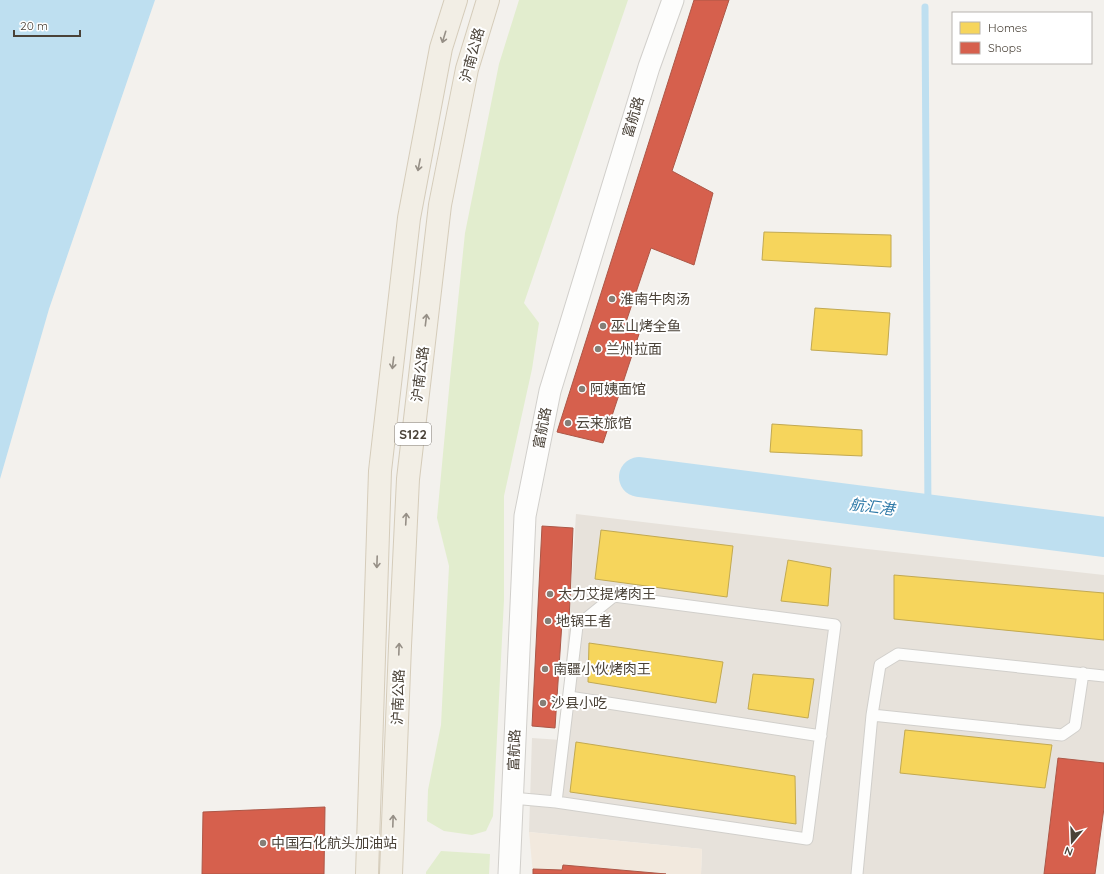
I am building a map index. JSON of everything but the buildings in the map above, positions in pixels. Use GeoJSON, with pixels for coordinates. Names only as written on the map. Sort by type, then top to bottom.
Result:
{"type":"FeatureCollection","features":[{"type":"Feature","properties":{"kind":"main road","name":"沪南公路"},"geometry":{"type":"LineString","coordinates":[[367,874],[380,471],[409,218],[441,48],[456,0]]}},
{"type":"Feature","properties":{"kind":"main road","name":"沪南公路"},"geometry":{"type":"LineString","coordinates":[[391,874],[408,479],[440,205],[467,69],[488,0]]}},
{"type":"Feature","properties":{"kind":"street","name":"富航路"},"geometry":{"type":"LineString","coordinates":[[509,874],[524,516],[548,398],[648,67],[673,0]]}},
{"type":"Feature","properties":{"kind":"lane"},"geometry":{"type":"LineString","coordinates":[[512,798],[556,802],[807,839],[835,625],[614,596],[577,626],[556,802]]}},
{"type":"Feature","properties":{"kind":"lane"},"geometry":{"type":"LineString","coordinates":[[857,874],[872,715],[880,665],[898,654],[1104,676]]}},
{"type":"Feature","properties":{"kind":"lane"},"geometry":{"type":"LineString","coordinates":[[872,715],[1062,735],[1075,726],[1083,674]]}},
{"type":"Feature","properties":{"kind":"lane"},"geometry":{"type":"LineString","coordinates":[[569,697],[820,736]]}},
{"type":"Feature","properties":{"kind":"shaded area"},"geometry":{"type":"Polygon","coordinates":[[[576,514],[867,549],[1104,575],[1104,789],[1094,874],[701,874],[702,849],[529,832],[532,738],[561,740],[576,514]]]}},
{"type":"Feature","properties":{"kind":"shaded area"},"geometry":{"type":"Polygon","coordinates":[[[529,832],[702,849],[701,874],[533,874],[529,832]]]}},
{"type":"Feature","properties":{"kind":"green space"},"geometry":{"type":"Polygon","coordinates":[[[519,0],[628,0],[524,303],[539,323],[532,369],[504,496],[504,600],[493,816],[486,831],[472,835],[444,831],[427,821],[428,790],[441,725],[449,566],[437,518],[465,233],[499,64],[519,0]]]}},
{"type":"Feature","properties":{"kind":"green space"},"geometry":{"type":"Polygon","coordinates":[[[441,851],[490,854],[489,874],[426,874],[441,851]]]}},
{"type":"Feature","properties":{"kind":"water"},"geometry":{"type":"Polygon","coordinates":[[[0,0],[155,0],[49,309],[0,479],[0,0]]]}},
{"type":"Feature","properties":{"kind":"waterway"},"geometry":{"type":"LineString","coordinates":[[925,7],[928,514]]}},
{"type":"Feature","properties":{"kind":"waterway","name":"航汇港"},"geometry":{"type":"LineString","coordinates":[[639,477],[1104,537]]}},
{"type":"Feature","properties":{"kind":"place","name":"淮南牛肉汤"},"geometry":{"type":"Point","coordinates":[612,299]}},
{"type":"Feature","properties":{"kind":"place","name":"巫山烤全鱼"},"geometry":{"type":"Point","coordinates":[603,326]}},
{"type":"Feature","properties":{"kind":"place","name":"兰州拉面"},"geometry":{"type":"Point","coordinates":[598,349]}},
{"type":"Feature","properties":{"kind":"place","name":"阿姨面馆"},"geometry":{"type":"Point","coordinates":[582,389]}},
{"type":"Feature","properties":{"kind":"place","name":"云来旅馆"},"geometry":{"type":"Point","coordinates":[568,423]}},
{"type":"Feature","properties":{"kind":"place","name":"太力艾提烤肉王"},"geometry":{"type":"Point","coordinates":[550,594]}},
{"type":"Feature","properties":{"kind":"place","name":"地锅王者"},"geometry":{"type":"Point","coordinates":[548,621]}},
{"type":"Feature","properties":{"kind":"place","name":"南疆小伙烤肉王"},"geometry":{"type":"Point","coordinates":[545,669]}},
{"type":"Feature","properties":{"kind":"place","name":"沙县小吃"},"geometry":{"type":"Point","coordinates":[543,703]}},
{"type":"Feature","properties":{"kind":"place","name":"中国石化航头加油站"},"geometry":{"type":"Point","coordinates":[263,843]}}]}
